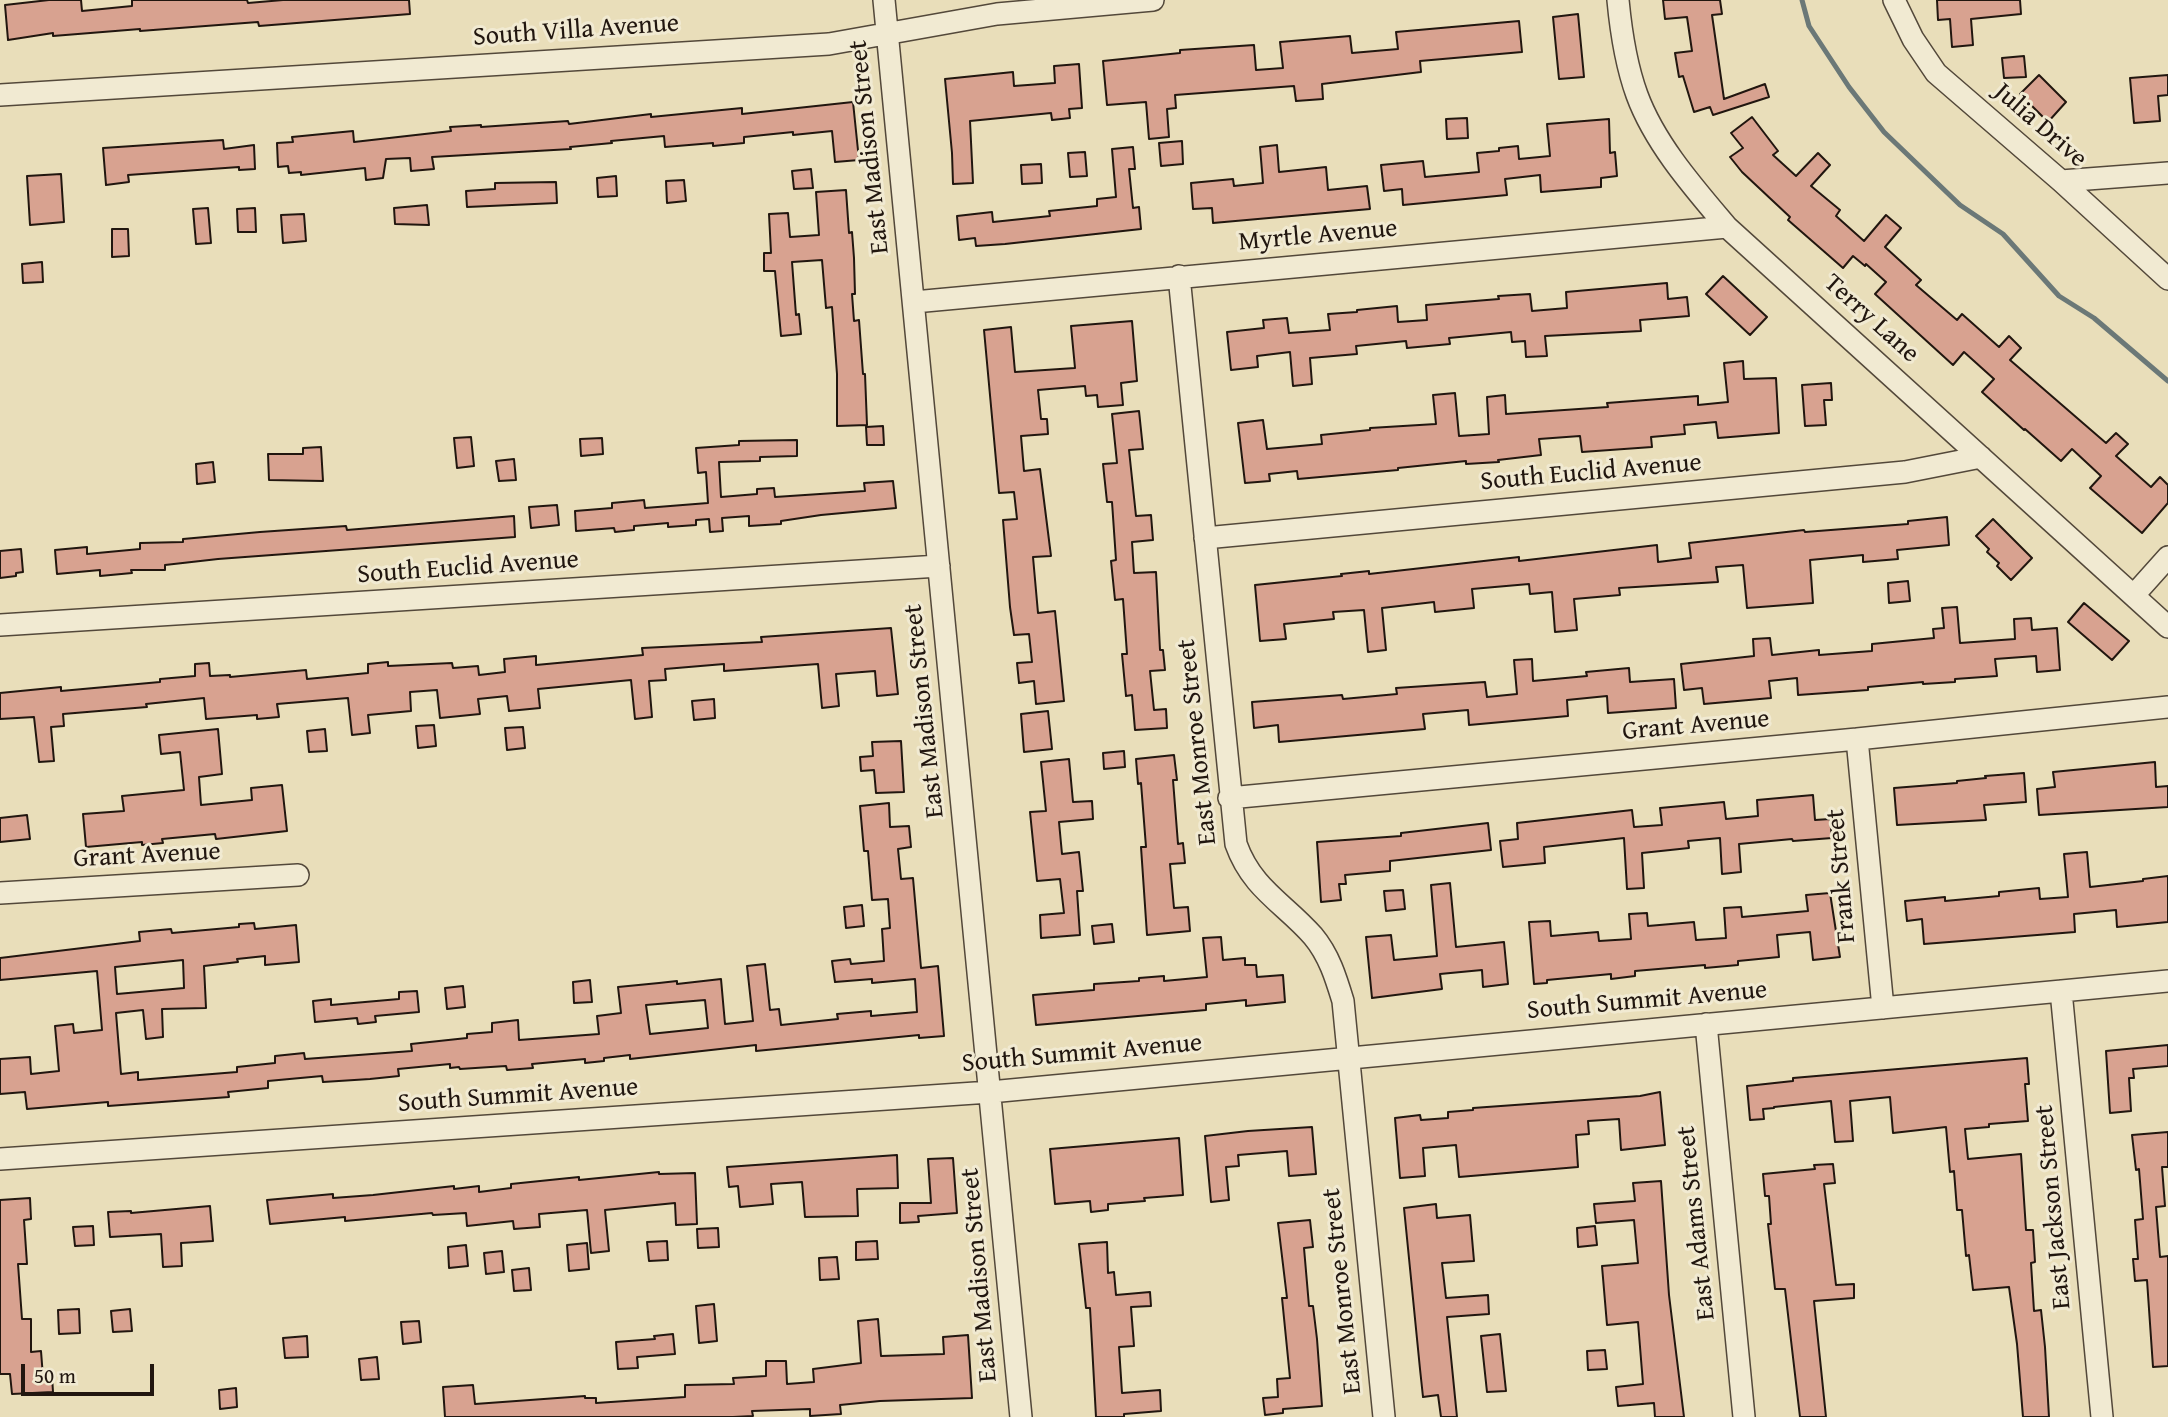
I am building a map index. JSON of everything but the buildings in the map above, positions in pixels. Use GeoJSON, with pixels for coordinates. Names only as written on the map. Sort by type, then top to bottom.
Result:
{"type":"FeatureCollection","features":[{"type":"Feature","properties":{"kind":"street","name":"East Madison Street"},"geometry":{"type":"LineString","coordinates":[[884,0],[1021,1417]]}},
{"type":"Feature","properties":{"kind":"street","name":"South Villa Avenue"},"geometry":{"type":"LineString","coordinates":[[0,95],[829,44],[997,14],[1153,0]]}},
{"type":"Feature","properties":{"kind":"street","name":"Terry Lane"},"geometry":{"type":"LineString","coordinates":[[1618,0],[1623,41],[1637,96],[1651,124],[1685,177],[1727,227],[2168,627]]}},
{"type":"Feature","properties":{"kind":"street","name":"Julia Drive"},"geometry":{"type":"LineString","coordinates":[[1894,0],[1913,39],[1937,73],[2062,181],[2168,279]]}},
{"type":"Feature","properties":{"kind":"street"},"geometry":{"type":"LineString","coordinates":[[2062,181],[2168,173]]}},
{"type":"Feature","properties":{"kind":"street","name":"Myrtle Avenue"},"geometry":{"type":"LineString","coordinates":[[914,302],[1727,227]]}},
{"type":"Feature","properties":{"kind":"street","name":"East Monroe Street"},"geometry":{"type":"LineString","coordinates":[[1179,276],[1229,798],[1236,844],[1241,859],[1265,893],[1312,936],[1323,951],[1343,1001],[1384,1417]]}},
{"type":"Feature","properties":{"kind":"street","name":"South Euclid Avenue"},"geometry":{"type":"LineString","coordinates":[[1205,538],[1905,472],[1981,457]]}},
{"type":"Feature","properties":{"kind":"street"},"geometry":{"type":"LineString","coordinates":[[2134,595],[2168,557]]}},
{"type":"Feature","properties":{"kind":"street","name":"South Euclid Avenue"},"geometry":{"type":"LineString","coordinates":[[0,625],[939,566]]}},
{"type":"Feature","properties":{"kind":"street","name":"Grant Avenue"},"geometry":{"type":"LineString","coordinates":[[1229,798],[2168,707]]}},
{"type":"Feature","properties":{"kind":"street","name":"Frank Street"},"geometry":{"type":"LineString","coordinates":[[1857,739],[1883,1008]]}},
{"type":"Feature","properties":{"kind":"street","name":"Grant Avenue"},"geometry":{"type":"LineString","coordinates":[[0,892],[298,874]]}},
{"type":"Feature","properties":{"kind":"street","name":"South Summit Avenue"},"geometry":{"type":"LineString","coordinates":[[0,1159],[990,1092],[2168,981]]}},
{"type":"Feature","properties":{"kind":"street","name":"East Jackson Street"},"geometry":{"type":"LineString","coordinates":[[2061,991],[2102,1417]]}},
{"type":"Feature","properties":{"kind":"street","name":"East Adams Street"},"geometry":{"type":"LineString","coordinates":[[1706,1024],[1744,1417]]}},
{"type":"Feature","properties":{"kind":"waterway"},"geometry":{"type":"LineString","coordinates":[[1802,0],[1809,26],[1849,87],[1884,132],[1960,205],[2003,234],[2059,296],[2094,318],[2168,381]]}}]}
